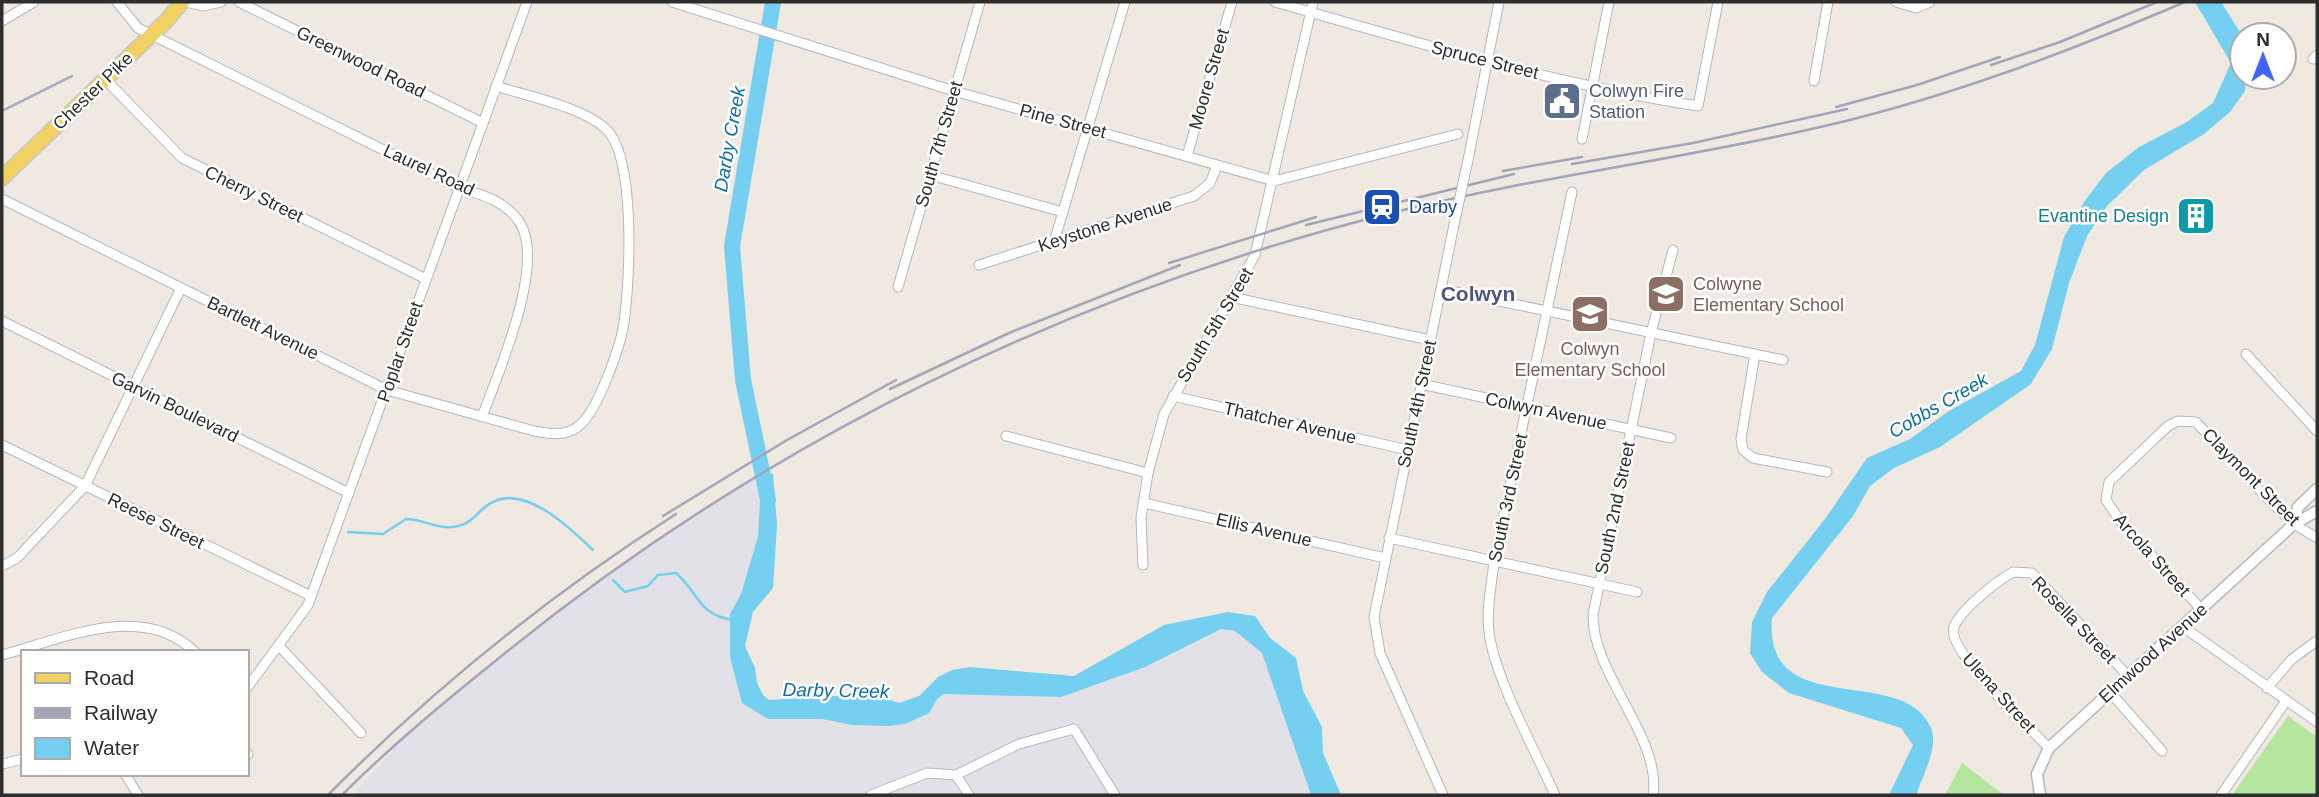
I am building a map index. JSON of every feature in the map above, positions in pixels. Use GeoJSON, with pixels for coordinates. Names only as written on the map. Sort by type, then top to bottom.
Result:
{"type":"FeatureCollection","features":[{"type":"Feature","properties":{"kind":"main road","name":"Chester Pike"},"geometry":{"type":"LineString","coordinates":[[2,178],[184,2]]}},
{"type":"Feature","properties":{"kind":"street"},"geometry":{"type":"LineString","coordinates":[[2,20],[34,2]]}},
{"type":"Feature","properties":{"kind":"street"},"geometry":{"type":"LineString","coordinates":[[117,2],[138,28],[152,34]]}},
{"type":"Feature","properties":{"kind":"street"},"geometry":{"type":"LineString","coordinates":[[184,2],[203,6],[221,2]]}},
{"type":"Feature","properties":{"kind":"street","name":"Greenwood Road"},"geometry":{"type":"LineString","coordinates":[[239,2],[483,123]]}},
{"type":"Feature","properties":{"kind":"street","name":"Poplar Street"},"geometry":{"type":"LineString","coordinates":[[248,687],[279,646],[311,596],[527,2]]}},
{"type":"Feature","properties":{"kind":"street","name":"Pine Street"},"geometry":{"type":"LineString","coordinates":[[675,2],[750,29],[954,91],[1274,181],[1458,134]]}},
{"type":"Feature","properties":{"kind":"street","name":"South 7th Street"},"geometry":{"type":"LineString","coordinates":[[898,287],[980,2]]}},
{"type":"Feature","properties":{"kind":"street"},"geometry":{"type":"LineString","coordinates":[[1054,242],[1125,2]]}},
{"type":"Feature","properties":{"kind":"street","name":"Moore Street"},"geometry":{"type":"LineString","coordinates":[[1187,156],[1232,2]]}},
{"type":"Feature","properties":{"kind":"street","name":"Spruce Street"},"geometry":{"type":"LineString","coordinates":[[1275,2],[1312,7],[1486,62],[1698,106],[1718,2]]}},
{"type":"Feature","properties":{"kind":"street","name":"South 4th Street"},"geometry":{"type":"LineString","coordinates":[[1443,795],[1377,643],[1375,608],[1499,2]]}},
{"type":"Feature","properties":{"kind":"street"},"geometry":{"type":"LineString","coordinates":[[1582,139],[1609,2]]}},
{"type":"Feature","properties":{"kind":"street"},"geometry":{"type":"LineString","coordinates":[[1814,81],[1828,2]]}},
{"type":"Feature","properties":{"kind":"street"},"geometry":{"type":"LineString","coordinates":[[1896,2],[1916,8],[1930,2]]}},
{"type":"Feature","properties":{"kind":"street","name":"South 5th Street"},"geometry":{"type":"LineString","coordinates":[[1143,565],[1140,535],[1148,472],[1164,414],[1255,255],[1312,7]]}},
{"type":"Feature","properties":{"kind":"street","name":"Laurel Road"},"geometry":{"type":"LineString","coordinates":[[152,34],[460,188],[500,203],[512,212],[522,225],[527,243],[521,308],[482,416]]}},
{"type":"Feature","properties":{"kind":"street","name":"Cherry Street"},"geometry":{"type":"LineString","coordinates":[[105,79],[182,158],[426,279]]}},
{"type":"Feature","properties":{"kind":"street","name":"Bartlett Avenue"},"geometry":{"type":"LineString","coordinates":[[2,199],[387,390],[534,431],[559,435],[580,425],[597,400],[624,325],[628,245],[622,155],[606,128],[588,117],[496,86]]}},
{"type":"Feature","properties":{"kind":"street","name":"Keystone Avenue"},"geometry":{"type":"LineString","coordinates":[[979,265],[1194,196],[1210,183],[1217,166]]}},
{"type":"Feature","properties":{"kind":"street"},"geometry":{"type":"LineString","coordinates":[[930,175],[1063,212]]}},
{"type":"Feature","properties":{"kind":"street","name":"South 3rd Street"},"geometry":{"type":"LineString","coordinates":[[1555,795],[1494,658],[1489,631],[1494,561],[1572,192]]}},
{"type":"Feature","properties":{"kind":"street","name":"South 2nd Street"},"geometry":{"type":"LineString","coordinates":[[1653,795],[1650,760],[1594,630],[1594,608],[1651,333],[1673,250]]}},
{"type":"Feature","properties":{"kind":"street"},"geometry":{"type":"LineString","coordinates":[[2,566],[18,558],[85,486],[181,288]]}},
{"type":"Feature","properties":{"kind":"street"},"geometry":{"type":"LineString","coordinates":[[1441,289],[1783,360]]}},
{"type":"Feature","properties":{"kind":"street"},"geometry":{"type":"LineString","coordinates":[[1231,297],[1430,340]]}},
{"type":"Feature","properties":{"kind":"street","name":"Garvin Boulevard"},"geometry":{"type":"LineString","coordinates":[[2,321],[349,493]]}},
{"type":"Feature","properties":{"kind":"street"},"geometry":{"type":"LineString","coordinates":[[2246,354],[2317,431]]}},
{"type":"Feature","properties":{"kind":"street"},"geometry":{"type":"LineString","coordinates":[[1755,355],[1741,439],[1743,450],[1753,458],[1826,472]]}},
{"type":"Feature","properties":{"kind":"street","name":"Colwyn Avenue"},"geometry":{"type":"LineString","coordinates":[[1421,384],[1671,438]]}},
{"type":"Feature","properties":{"kind":"street","name":"Thatcher Avenue"},"geometry":{"type":"LineString","coordinates":[[1173,396],[1408,450]]}},
{"type":"Feature","properties":{"kind":"street","name":"Claymont Street"},"geometry":{"type":"LineString","coordinates":[[2106,498],[2109,482],[2168,426],[2183,421],[2196,422],[2294,524],[2317,538]]}},
{"type":"Feature","properties":{"kind":"street"},"geometry":{"type":"LineString","coordinates":[[1006,436],[1148,472]]}},
{"type":"Feature","properties":{"kind":"street","name":"Reese Street"},"geometry":{"type":"LineString","coordinates":[[2,444],[311,596]]}},
{"type":"Feature","properties":{"kind":"street","name":"Elmwood Avenue"},"geometry":{"type":"LineString","coordinates":[[2294,524],[2298,507],[2317,489]]}},
{"type":"Feature","properties":{"kind":"street","name":"Arcola Street"},"geometry":{"type":"LineString","coordinates":[[2106,498],[2109,507],[2201,609]]}},
{"type":"Feature","properties":{"kind":"street","name":"Ellis Avenue"},"geometry":{"type":"LineString","coordinates":[[1144,503],[1385,558]]}},
{"type":"Feature","properties":{"kind":"street","name":"Elmwood Avenue"},"geometry":{"type":"LineString","coordinates":[[2039,795],[2037,774],[2049,748],[2294,524],[2310,518],[2317,511]]}},
{"type":"Feature","properties":{"kind":"street"},"geometry":{"type":"LineString","coordinates":[[1389,538],[1637,592]]}},
{"type":"Feature","properties":{"kind":"street","name":"Rosella Street"},"geometry":{"type":"LineString","coordinates":[[1953,636],[1954,628],[1962,614],[2005,576],[2018,570],[2040,578],[2127,676]]}},
{"type":"Feature","properties":{"kind":"street"},"geometry":{"type":"LineString","coordinates":[[22,650],[124,625],[156,628],[173,635],[192,650]]}},
{"type":"Feature","properties":{"kind":"street"},"geometry":{"type":"LineString","coordinates":[[2182,626],[2317,722]]}},
{"type":"Feature","properties":{"kind":"street","name":"Ulena Street"},"geometry":{"type":"LineString","coordinates":[[1953,636],[1969,663],[2049,748]]}},
{"type":"Feature","properties":{"kind":"street"},"geometry":{"type":"LineString","coordinates":[[2267,688],[2291,660],[2315,642]]}},
{"type":"Feature","properties":{"kind":"street"},"geometry":{"type":"LineString","coordinates":[[279,646],[360,733]]}},
{"type":"Feature","properties":{"kind":"street"},"geometry":{"type":"LineString","coordinates":[[2,655],[21,650]]}},
{"type":"Feature","properties":{"kind":"street"},"geometry":{"type":"LineString","coordinates":[[2110,692],[2162,751]]}},
{"type":"Feature","properties":{"kind":"street"},"geometry":{"type":"LineString","coordinates":[[2221,795],[2286,701]]}},
{"type":"Feature","properties":{"kind":"street"},"geometry":{"type":"LineString","coordinates":[[870,795],[927,773],[956,775],[1019,744],[1074,729],[1115,795]]}},
{"type":"Feature","properties":{"kind":"street"},"geometry":{"type":"LineString","coordinates":[[2,764],[21,759]]}},
{"type":"Feature","properties":{"kind":"street"},"geometry":{"type":"LineString","coordinates":[[956,775],[969,795]]}},
{"type":"Feature","properties":{"kind":"street"},"geometry":{"type":"LineString","coordinates":[[126,776],[138,795]]}},
{"type":"Feature","properties":{"kind":"shaded area"},"geometry":{"type":"Polygon","coordinates":[[[752,478],[769,504],[741,646],[765,710],[884,714],[961,679],[1077,681],[1225,626],[1254,626],[1332,795],[353,795],[404,737],[539,625],[670,530],[752,478]]]}},
{"type":"Feature","properties":{"kind":"green space"},"geometry":{"type":"Polygon","coordinates":[[[2288,716],[2317,737],[2317,795],[2232,795],[2288,716]]]}},
{"type":"Feature","properties":{"kind":"green space"},"geometry":{"type":"Polygon","coordinates":[[[1962,763],[2004,795],[1945,795],[1962,763]]]}},
{"type":"Feature","properties":{"kind":"water"},"geometry":{"type":"Polygon","coordinates":[[[2195,2],[2221,2],[2233,21],[2228,21],[2228,58],[2195,2]]]}},
{"type":"Feature","properties":{"kind":"water"},"geometry":{"type":"Polygon","coordinates":[[[2228,70],[2228,91],[2245,91],[2230,112],[2204,134],[2144,170],[2107,206],[2087,236],[2069,283],[2052,349],[2031,384],[1940,447],[1894,468],[1870,486],[1853,516],[1772,618],[1775,650],[1789,670],[1811,682],[1894,698],[1916,709],[1931,728],[1931,753],[1916,795],[1889,795],[1913,745],[1901,728],[1789,693],[1762,672],[1750,653],[1752,622],[1767,592],[1825,519],[1867,458],[1910,439],[1949,411],[2021,371],[2035,345],[2064,237],[2084,202],[2106,173],[2139,147],[2187,122],[2213,103],[2228,70]]]}},
{"type":"Feature","properties":{"kind":"water"},"geometry":{"type":"Polygon","coordinates":[[[773,473],[777,525],[773,588],[753,612],[745,646],[755,668],[757,683],[769,700],[835,696],[881,697],[899,703],[919,696],[938,677],[952,670],[970,667],[1074,676],[1164,625],[1228,612],[1255,616],[1270,638],[1296,658],[1303,691],[1322,727],[1323,753],[1341,795],[1311,795],[1262,653],[1235,631],[1221,629],[1145,667],[1061,697],[944,694],[937,699],[929,713],[905,724],[888,726],[853,725],[822,719],[768,719],[742,703],[730,657],[730,614],[741,594],[758,537],[761,481],[773,473]]]}},
{"type":"Feature","properties":{"kind":"waterway","name":"Darby Creek"},"geometry":{"type":"LineString","coordinates":[[768,500],[743,380],[732,246],[773,2]]}},
{"type":"Feature","properties":{"kind":"waterway"},"geometry":{"type":"LineString","coordinates":[[348,532],[383,534],[406,519],[444,527],[458,526],[468,522],[493,502],[506,498],[519,499],[547,511],[593,550]]}},
{"type":"Feature","properties":{"kind":"waterway"},"geometry":{"type":"LineString","coordinates":[[613,580],[625,592],[648,586],[658,575],[676,573],[706,608],[721,617],[733,620]]}},
{"type":"Feature","properties":{"kind":"railway"},"geometry":{"type":"LineString","coordinates":[[1991,65],[2060,42],[2157,2]]}},
{"type":"Feature","properties":{"kind":"railway"},"geometry":{"type":"LineString","coordinates":[[342,795],[401,740],[504,654],[604,577],[708,507],[815,442],[926,384],[1039,332],[1155,285],[1274,246],[1395,212],[1497,189],[1756,141],[1903,106],[2046,58],[2185,2]]}},
{"type":"Feature","properties":{"kind":"railway"},"geometry":{"type":"LineString","coordinates":[[1836,107],[1917,85],[2000,57]]}},
{"type":"Feature","properties":{"kind":"railway"},"geometry":{"type":"LineString","coordinates":[[2,111],[72,76]]}},
{"type":"Feature","properties":{"kind":"railway"},"geometry":{"type":"LineString","coordinates":[[1572,164],[1693,143],[1847,109]]}},
{"type":"Feature","properties":{"kind":"railway"},"geometry":{"type":"LineString","coordinates":[[1503,171],[1582,157]]}},
{"type":"Feature","properties":{"kind":"railway"},"geometry":{"type":"LineString","coordinates":[[1306,225],[1514,174]]}},
{"type":"Feature","properties":{"kind":"railway"},"geometry":{"type":"LineString","coordinates":[[1169,263],[1316,217]]}},
{"type":"Feature","properties":{"kind":"railway"},"geometry":{"type":"LineString","coordinates":[[890,389],[1009,333],[1180,265]]}},
{"type":"Feature","properties":{"kind":"railway"},"geometry":{"type":"LineString","coordinates":[[663,516],[787,440],[896,380]]}},
{"type":"Feature","properties":{"kind":"railway"},"geometry":{"type":"LineString","coordinates":[[328,795],[409,718],[494,645],[538,610],[676,514]]}},
{"type":"Feature","properties":{"kind":"place","name":"Colwyn Fire Station"},"geometry":{"type":"Point","coordinates":[1562,101]}},
{"type":"Feature","properties":{"kind":"place","name":"Darby"},"geometry":{"type":"Point","coordinates":[1382,207]}},
{"type":"Feature","properties":{"kind":"place","name":"Evantine Design"},"geometry":{"type":"Point","coordinates":[2196,216]}},
{"type":"Feature","properties":{"kind":"place","name":"Colwyne Elementary School"},"geometry":{"type":"Point","coordinates":[1666,294]}},
{"type":"Feature","properties":{"kind":"place","name":"Colwyn Elementary School"},"geometry":{"type":"Point","coordinates":[1590,314]}},
{"type":"Feature","properties":{"kind":"district","name":"Colwyn"},"geometry":{"type":"Point","coordinates":[1478,294]}},
{"type":"Feature","properties":{"kind":"water label","name":"Cobbs Creek"},"geometry":{"type":"Point","coordinates":[1938,405]}}]}
